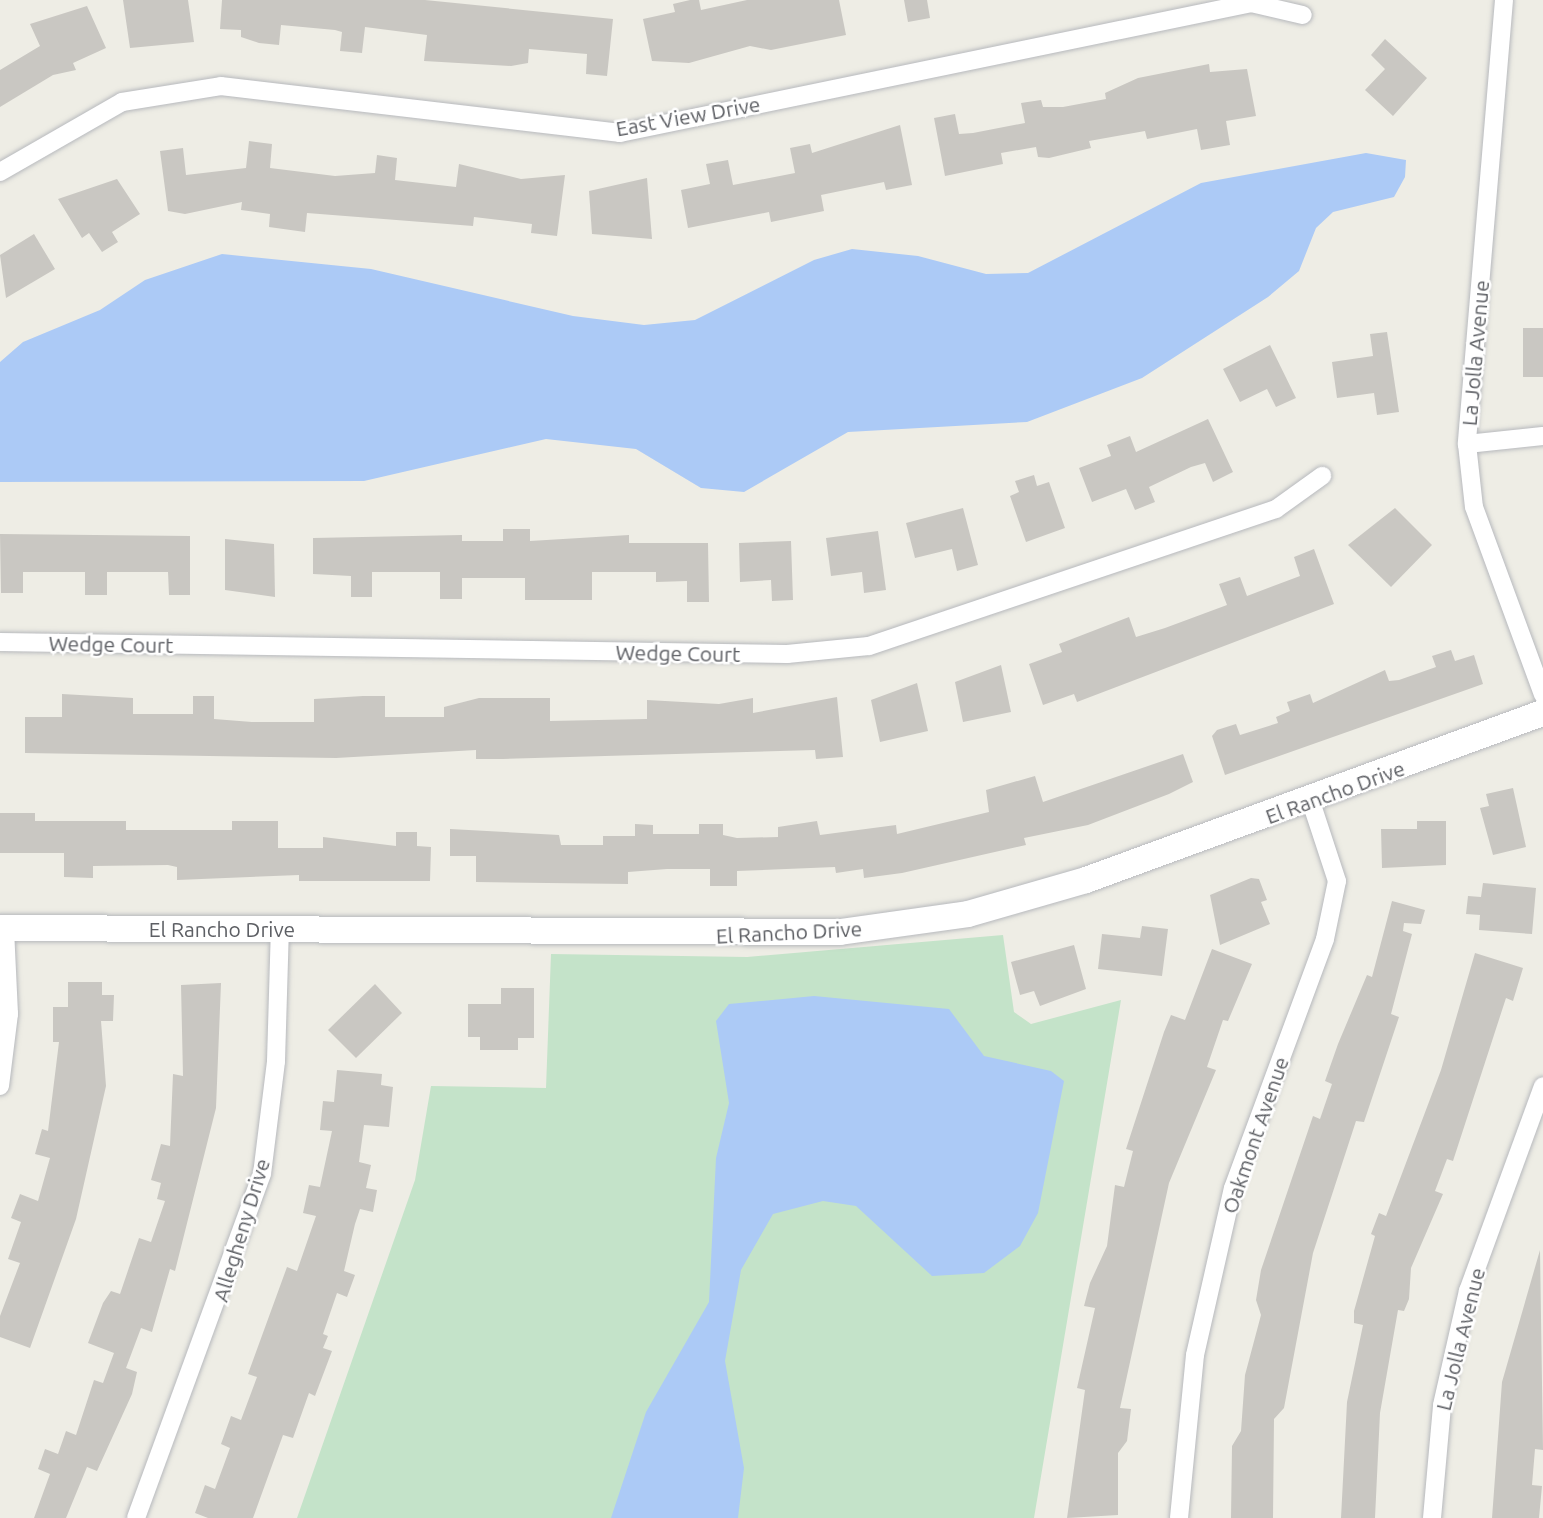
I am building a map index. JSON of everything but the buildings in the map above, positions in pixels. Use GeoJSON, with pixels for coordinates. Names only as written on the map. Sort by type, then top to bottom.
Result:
{"type":"FeatureCollection","features":[{"type":"Feature","properties":{"kind":"street","name":"La Jolla Avenue"},"geometry":{"type":"LineString","coordinates":[[1504,0],[1467,444],[1474,507],[1543,695]]}},
{"type":"Feature","properties":{"kind":"street","name":"East View Drive"},"geometry":{"type":"LineString","coordinates":[[0,172],[122,102],[221,86],[620,133],[1251,3],[1303,15]]}},
{"type":"Feature","properties":{"kind":"street"},"geometry":{"type":"LineString","coordinates":[[1467,444],[1543,436]]}},
{"type":"Feature","properties":{"kind":"street","name":"Wedge Court"},"geometry":{"type":"LineString","coordinates":[[0,642],[787,654],[869,646],[1276,509],[1322,476]]}},
{"type":"Feature","properties":{"kind":"street","name":"El Rancho Drive"},"geometry":{"type":"LineString","coordinates":[[3,928],[840,932],[968,914],[1086,880],[1311,802],[1543,713]]}},
{"type":"Feature","properties":{"kind":"street","name":"Oakmont Avenue"},"geometry":{"type":"LineString","coordinates":[[1179,1518],[1195,1355],[1233,1188],[1325,939],[1337,881],[1311,802]]}},
{"type":"Feature","properties":{"kind":"street"},"geometry":{"type":"LineString","coordinates":[[0,1086],[9,1014],[3,928]]}},
{"type":"Feature","properties":{"kind":"street","name":"Allegheny Drive"},"geometry":{"type":"LineString","coordinates":[[136,1518],[262,1174],[276,1061],[280,929]]}},
{"type":"Feature","properties":{"kind":"street","name":"La Jolla Avenue"},"geometry":{"type":"LineString","coordinates":[[1432,1518],[1442,1405],[1468,1291],[1543,1086]]}},
{"type":"Feature","properties":{"kind":"green space"},"geometry":{"type":"Polygon","coordinates":[[[1003,935],[1014,1012],[1031,1024],[1121,1000],[1034,1518],[297,1518],[415,1180],[431,1086],[546,1088],[551,954],[747,957],[1003,935]]]}},
{"type":"Feature","properties":{"kind":"water"},"geometry":{"type":"Polygon","coordinates":[[[1366,153],[1406,160],[1405,177],[1394,197],[1333,212],[1316,228],[1299,271],[1268,297],[1142,378],[1027,422],[848,432],[744,492],[701,488],[636,449],[546,439],[364,481],[0,482],[0,362],[23,342],[100,310],[145,280],[222,254],[371,269],[573,316],[644,325],[695,320],[814,260],[852,249],[918,256],[986,274],[1028,273],[1201,183],[1366,153]]]}},
{"type":"Feature","properties":{"kind":"water"},"geometry":{"type":"Polygon","coordinates":[[[814,996],[949,1009],[984,1056],[1051,1071],[1064,1081],[1038,1213],[1020,1246],[984,1273],[932,1276],[856,1206],[823,1201],[773,1214],[741,1270],[725,1361],[744,1468],[738,1518],[611,1518],[646,1412],[709,1302],[716,1158],[729,1103],[716,1021],[729,1004],[814,996]]]}}]}
